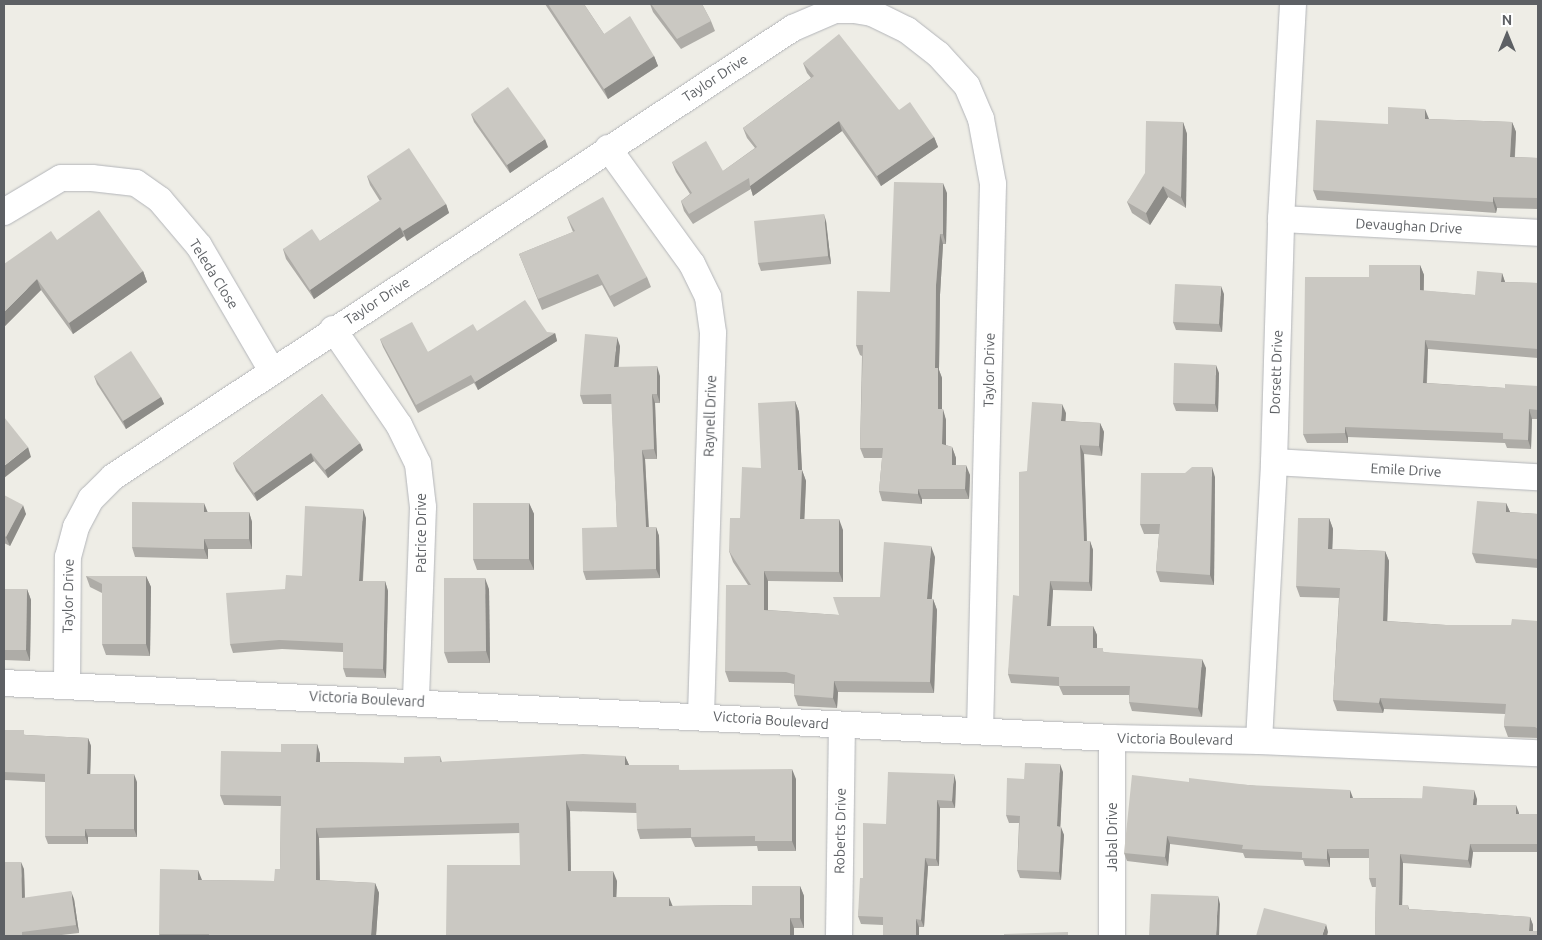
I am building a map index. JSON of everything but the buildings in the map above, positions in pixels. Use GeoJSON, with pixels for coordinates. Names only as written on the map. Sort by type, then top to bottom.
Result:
{"type":"FeatureCollection","features":[{"type":"Feature","properties":{"kind":"street","name":"Dorsett Drive"},"geometry":{"type":"LineString","coordinates":[[1259,740],[1274,462],[1281,219],[1293,4]]}},
{"type":"Feature","properties":{"kind":"street","name":"Taylor Drive"},"geometry":{"type":"LineString","coordinates":[[67,686],[68,557],[76,526],[92,499],[113,477],[608,148],[793,28],[835,7],[872,13],[907,30],[938,54],[967,86],[981,119],[993,184],[980,730]]}},
{"type":"Feature","properties":{"kind":"street","name":"Raynell Drive"},"geometry":{"type":"LineString","coordinates":[[608,148],[692,264],[708,297],[712,333],[701,715]]}},
{"type":"Feature","properties":{"kind":"street","name":"Teleda Close"},"geometry":{"type":"LineString","coordinates":[[4,212],[61,178],[92,178],[136,183],[160,200],[199,246],[272,371]]}},
{"type":"Feature","properties":{"kind":"street","name":"Devaughan Drive"},"geometry":{"type":"LineString","coordinates":[[1281,219],[1538,233]]}},
{"type":"Feature","properties":{"kind":"street","name":"Patrice Drive"},"geometry":{"type":"LineString","coordinates":[[334,329],[399,425],[418,464],[423,507],[416,701]]}},
{"type":"Feature","properties":{"kind":"street","name":"Emile Drive"},"geometry":{"type":"LineString","coordinates":[[1274,462],[1538,477]]}},
{"type":"Feature","properties":{"kind":"street","name":"Victoria Boulevard"},"geometry":{"type":"LineString","coordinates":[[4,683],[701,715],[842,725],[980,730],[1112,738],[1259,740],[1538,753]]}},
{"type":"Feature","properties":{"kind":"street","name":"Roberts Drive"},"geometry":{"type":"LineString","coordinates":[[839,936],[842,725]]}},
{"type":"Feature","properties":{"kind":"street","name":"Jabal Drive"},"geometry":{"type":"LineString","coordinates":[[1112,738],[1112,936]]}}]}
